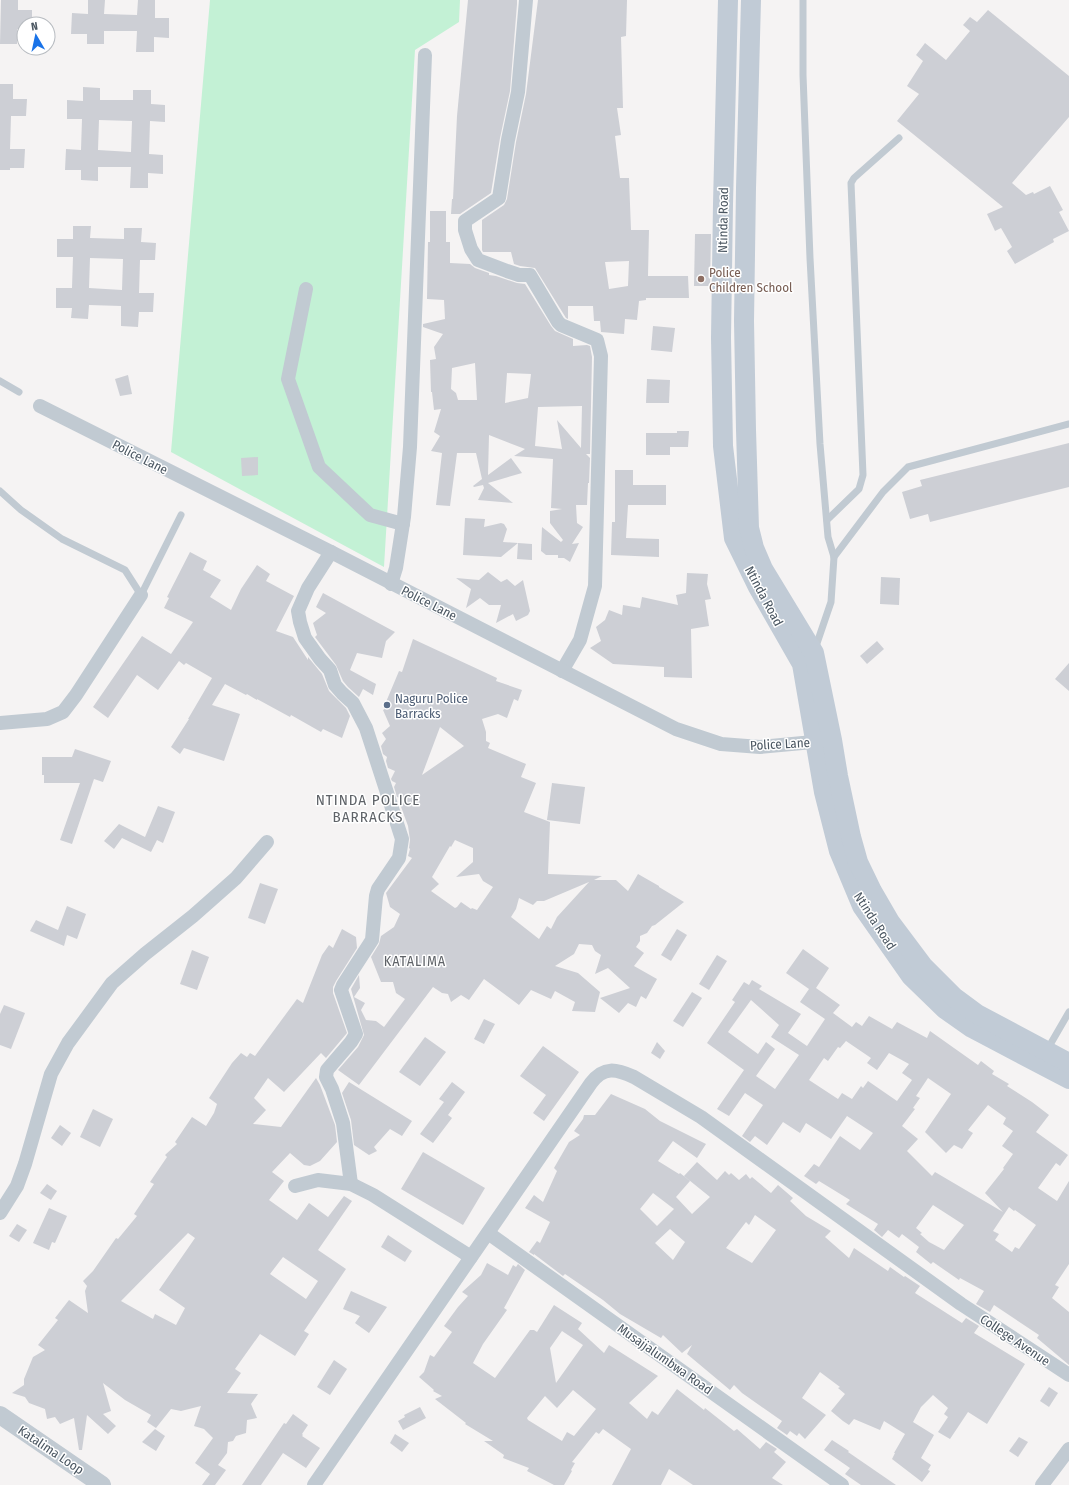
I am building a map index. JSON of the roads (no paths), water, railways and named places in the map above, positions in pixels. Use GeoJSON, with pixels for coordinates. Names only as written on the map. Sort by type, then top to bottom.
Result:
{"type":"FeatureCollection","features":[{"type":"Feature","properties":{"kind":"main road","name":"Ntinda Road"},"geometry":{"type":"LineString","coordinates":[[728,0],[723,220],[723,446],[734,538],[758,587],[802,664],[824,741],[838,776],[858,862],[872,891],[890,922],[923,966],[954,997],[977,1014],[1069,1063]]}},
{"type":"Feature","properties":{"kind":"main road","name":"Ntinda Road"},"geometry":{"type":"LineString","coordinates":[[751,0],[744,321],[749,528],[754,548],[763,569],[814,653],[824,741],[824,792],[840,851],[848,875],[862,906],[911,976],[945,1009],[972,1028],[1069,1079]]}},
{"type":"Feature","properties":{"kind":"street"},"geometry":{"type":"LineString","coordinates":[[526,0],[518,92],[508,140],[499,198],[465,221],[465,230],[471,249],[478,260],[519,275],[530,275],[558,322],[596,340],[599,346],[601,356],[594,586],[580,640],[562,671]]}},
{"type":"Feature","properties":{"kind":"street"},"geometry":{"type":"LineString","coordinates":[[391,584],[396,568],[403,524],[411,425],[425,55]]}},
{"type":"Feature","properties":{"kind":"street"},"geometry":{"type":"LineString","coordinates":[[306,289],[288,379],[319,467],[370,515],[403,524]]}},
{"type":"Feature","properties":{"kind":"street","name":"Police Lane"},"geometry":{"type":"LineString","coordinates":[[40,406],[676,728],[720,744],[760,747],[824,741]]}},
{"type":"Feature","properties":{"kind":"street"},"geometry":{"type":"LineString","coordinates":[[331,552],[308,588],[298,611],[300,622],[305,638],[330,670],[335,685],[342,694],[353,703],[366,728],[402,839],[399,858],[378,888],[372,940],[341,990],[356,1034],[327,1070],[326,1077],[332,1089],[343,1123],[351,1184]]}},
{"type":"Feature","properties":{"kind":"street"},"geometry":{"type":"LineString","coordinates":[[0,724],[47,719],[63,712],[76,695],[141,595]]}},
{"type":"Feature","properties":{"kind":"street"},"geometry":{"type":"LineString","coordinates":[[0,1213],[17,1186],[25,1164],[51,1074],[68,1043],[112,983],[145,954],[193,916],[236,878],[267,842]]}},
{"type":"Feature","properties":{"kind":"street","name":"College Avenue"},"geometry":{"type":"LineString","coordinates":[[314,1485],[597,1074],[602,1072],[616,1071],[634,1077],[701,1117],[961,1304],[1069,1376]]}},
{"type":"Feature","properties":{"kind":"street"},"geometry":{"type":"LineString","coordinates":[[296,1186],[318,1180],[351,1184],[373,1195],[470,1258]]}},
{"type":"Feature","properties":{"kind":"street","name":"Musajjalumbwa Road"},"geometry":{"type":"LineString","coordinates":[[488,1233],[842,1485]]}},
{"type":"Feature","properties":{"kind":"street","name":"Katalima Loop"},"geometry":{"type":"LineString","coordinates":[[0,1415],[102,1485]]}},
{"type":"Feature","properties":{"kind":"street"},"geometry":{"type":"LineString","coordinates":[[1042,1485],[1069,1449]]}},
{"type":"Feature","properties":{"kind":"lane"},"geometry":{"type":"LineString","coordinates":[[802,0],[803,75],[810,258],[820,444],[828,537],[834,558],[832,602],[814,653]]}},
{"type":"Feature","properties":{"kind":"lane"},"geometry":{"type":"LineString","coordinates":[[827,520],[859,489],[863,475],[851,183],[854,178],[899,138]]}},
{"type":"Feature","properties":{"kind":"lane"},"geometry":{"type":"LineString","coordinates":[[0,381],[18,392]]}},
{"type":"Feature","properties":{"kind":"lane"},"geometry":{"type":"LineString","coordinates":[[834,558],[883,492],[908,467],[1069,424]]}},
{"type":"Feature","properties":{"kind":"lane"},"geometry":{"type":"LineString","coordinates":[[0,490],[21,510],[62,539],[125,570],[141,595]]}},
{"type":"Feature","properties":{"kind":"lane"},"geometry":{"type":"LineString","coordinates":[[141,595],[182,515]]}},
{"type":"Feature","properties":{"kind":"lane"},"geometry":{"type":"LineString","coordinates":[[1046,1052],[1069,1012]]}},
{"type":"Feature","properties":{"kind":"place","name":"Police Children School"},"geometry":{"type":"Point","coordinates":[701,279]}},
{"type":"Feature","properties":{"kind":"place","name":"Naguru Police Barracks"},"geometry":{"type":"Point","coordinates":[387,705]}},
{"type":"Feature","properties":{"kind":"district","name":"NTINDA POLICE BARRACKS"},"geometry":{"type":"Point","coordinates":[368,808]}},
{"type":"Feature","properties":{"kind":"district","name":"KATALIMA"},"geometry":{"type":"Point","coordinates":[415,961]}}]}
